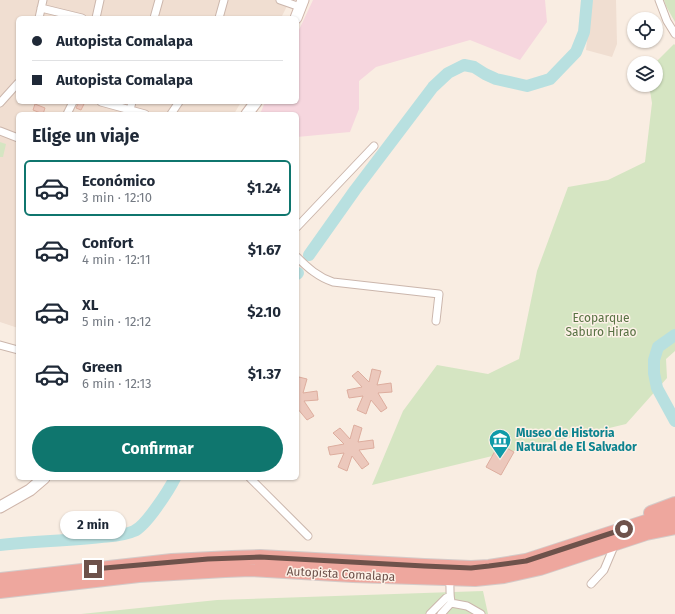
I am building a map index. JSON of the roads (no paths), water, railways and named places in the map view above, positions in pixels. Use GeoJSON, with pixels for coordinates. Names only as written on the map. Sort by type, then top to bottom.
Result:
{"type":"FeatureCollection","features":[{"type":"Feature","properties":{"kind":"highway"},"geometry":{"type":"LineString","coordinates":[[596,537],[675,504]]}},
{"type":"Feature","properties":{"kind":"highway","name":"Autopista Comalapa"},"geometry":{"type":"LineString","coordinates":[[0,580],[165,562],[260,557],[440,566],[489,566],[526,561],[596,537],[655,519],[675,515]]}},
{"type":"Feature","properties":{"kind":"highway","name":"Autopista Comalapa"},"geometry":{"type":"LineString","coordinates":[[0,591],[139,576],[225,570],[475,579],[504,576],[540,568],[646,533],[675,527]]}},
{"type":"Feature","properties":{"kind":"street"},"geometry":{"type":"LineString","coordinates":[[40,16],[43,0]]}},
{"type":"Feature","properties":{"kind":"street"},"geometry":{"type":"LineString","coordinates":[[96,16],[100,0]]}},
{"type":"Feature","properties":{"kind":"street"},"geometry":{"type":"LineString","coordinates":[[154,16],[158,0]]}},
{"type":"Feature","properties":{"kind":"street"},"geometry":{"type":"LineString","coordinates":[[220,16],[224,0]]}},
{"type":"Feature","properties":{"kind":"street"},"geometry":{"type":"LineString","coordinates":[[280,0],[302,4],[297,16]]}},
{"type":"Feature","properties":{"kind":"street"},"geometry":{"type":"LineString","coordinates":[[659,0],[667,21],[675,34]]}},
{"type":"Feature","properties":{"kind":"street"},"geometry":{"type":"LineString","coordinates":[[42,8],[74,16]]}},
{"type":"Feature","properties":{"kind":"street"},"geometry":{"type":"LineString","coordinates":[[0,103],[16,84]]}},
{"type":"Feature","properties":{"kind":"street"},"geometry":{"type":"LineString","coordinates":[[111,104],[131,108],[140,112]]}},
{"type":"Feature","properties":{"kind":"street"},"geometry":{"type":"LineString","coordinates":[[0,131],[16,137]]}},
{"type":"Feature","properties":{"kind":"street"},"geometry":{"type":"LineString","coordinates":[[299,225],[374,146]]}},
{"type":"Feature","properties":{"kind":"street"},"geometry":{"type":"LineString","coordinates":[[299,259],[314,273],[333,282],[439,294],[436,322]]}},
{"type":"Feature","properties":{"kind":"street"},"geometry":{"type":"LineString","coordinates":[[0,345],[16,349]]}},
{"type":"Feature","properties":{"kind":"street"},"geometry":{"type":"LineString","coordinates":[[0,507],[30,490],[42,480]]}},
{"type":"Feature","properties":{"kind":"street"},"geometry":{"type":"LineString","coordinates":[[252,480],[308,536]]}},
{"type":"Feature","properties":{"kind":"street"},"geometry":{"type":"LineString","coordinates":[[591,584],[604,570],[616,543]]}},
{"type":"Feature","properties":{"kind":"street"},"geometry":{"type":"LineString","coordinates":[[440,614],[450,600],[451,591],[449,579]]}},
{"type":"Feature","properties":{"kind":"street"},"geometry":{"type":"LineString","coordinates":[[430,614],[446,598],[467,606],[481,614]]}},
{"type":"Feature","properties":{"kind":"waterway"},"geometry":{"type":"LineString","coordinates":[[309,255],[355,190],[433,87],[448,73],[464,65],[474,67],[496,79],[527,86],[550,79],[576,52],[584,32],[587,0]]}},
{"type":"Feature","properties":{"kind":"waterway"},"geometry":{"type":"LineString","coordinates":[[675,335],[658,347],[654,360],[654,373],[657,388],[675,421]]}},
{"type":"Feature","properties":{"kind":"waterway"},"geometry":{"type":"LineString","coordinates":[[0,545],[113,536],[130,533],[139,528],[151,515],[163,499],[174,480]]}},
{"type":"Feature","properties":{"kind":"place","name":"Museo de Historia Natural de El Salvador"},"geometry":{"type":"Point","coordinates":[500,460]}},
{"type":"Feature","properties":{"kind":"park label","name":"Ecoparque Saburo Hirao"},"geometry":{"type":"Point","coordinates":[601,325]}}]}
